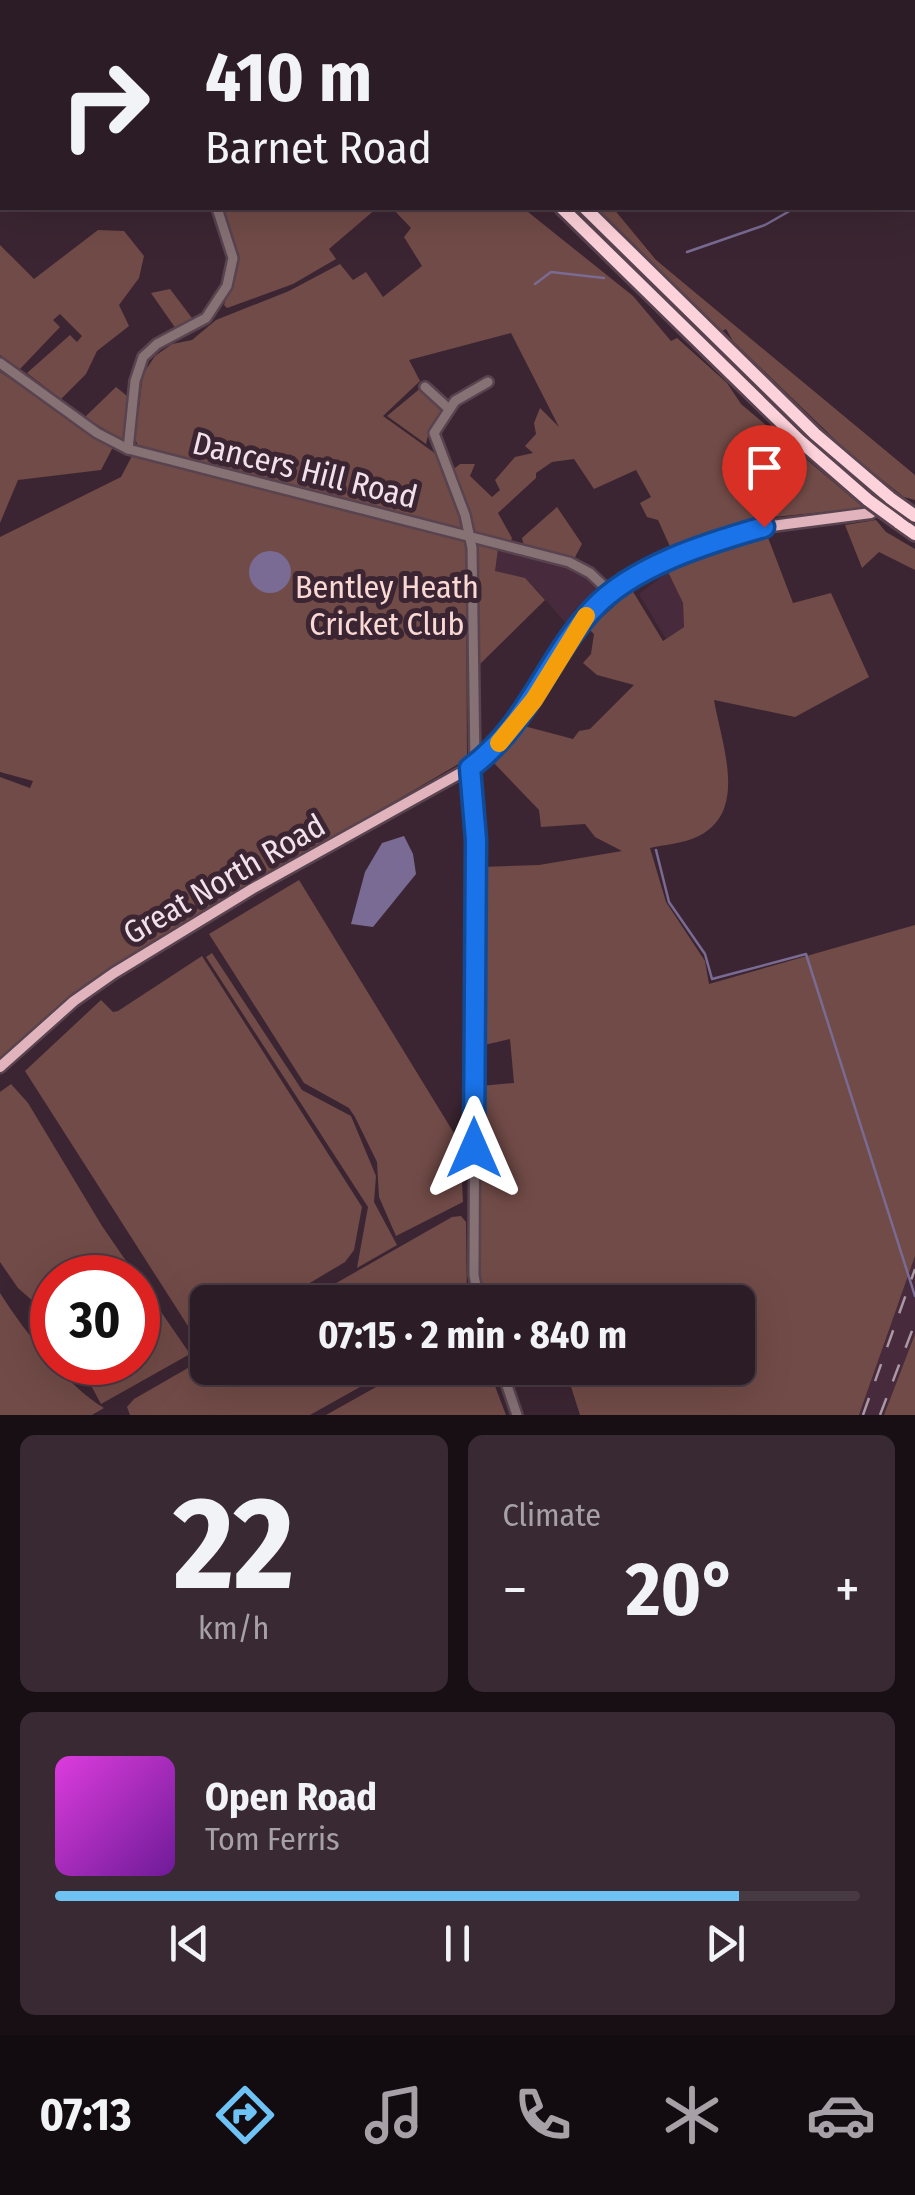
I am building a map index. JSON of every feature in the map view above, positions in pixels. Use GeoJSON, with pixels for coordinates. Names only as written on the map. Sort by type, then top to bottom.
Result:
{"type":"FeatureCollection","features":[{"type":"Feature","properties":{"kind":"highway"},"geometry":{"type":"LineString","coordinates":[[564,210],[869,507],[915,534]]}},
{"type":"Feature","properties":{"kind":"highway"},"geometry":{"type":"LineString","coordinates":[[587,210],[815,434],[915,516]]}},
{"type":"Feature","properties":{"kind":"main road","name":"Great North Road"},"geometry":{"type":"LineString","coordinates":[[0,1067],[74,1001],[114,973],[252,889],[472,767],[526,712],[582,622],[611,593],[662,565],[737,534],[869,507]]}},
{"type":"Feature","properties":{"kind":"street"},"geometry":{"type":"LineString","coordinates":[[128,449],[135,382],[143,358],[157,344],[206,318],[227,286],[232,258],[218,210]]}},
{"type":"Feature","properties":{"kind":"street","name":"Dancers Hill Road"},"geometry":{"type":"LineString","coordinates":[[0,363],[97,433],[128,449],[577,565],[611,593]]}},
{"type":"Feature","properties":{"kind":"street"},"geometry":{"type":"LineString","coordinates":[[476,1285],[476,840],[470,538],[434,430],[449,409],[488,382]]}},
{"type":"Feature","properties":{"kind":"street"},"geometry":{"type":"LineString","coordinates":[[425,387],[449,409]]}},
{"type":"Feature","properties":{"kind":"street"},"geometry":{"type":"LineString","coordinates":[[507,1385],[517,1415]]}},
{"type":"Feature","properties":{"kind":"shaded area"},"geometry":{"type":"Polygon","coordinates":[[[498,549],[582,571],[599,587],[574,610],[570,628],[535,588],[494,571],[498,549]]]}},
{"type":"Feature","properties":{"kind":"shaded area"},"geometry":{"type":"Polygon","coordinates":[[[270,551],[285,557],[291,572],[285,587],[270,593],[255,587],[249,572],[255,557],[270,551]]]}},
{"type":"Feature","properties":{"kind":"shaded area"},"geometry":{"type":"Polygon","coordinates":[[[668,572],[683,603],[684,627],[666,639],[639,594],[668,572]]]}},
{"type":"Feature","properties":{"kind":"shaded area"},"geometry":{"type":"Polygon","coordinates":[[[404,836],[413,854],[416,874],[373,927],[351,924],[365,872],[382,843],[404,836]]]}},
{"type":"Feature","properties":{"kind":"shaded area"},"geometry":{"type":"Polygon","coordinates":[[[915,1256],[915,1334],[884,1415],[859,1415],[915,1256]]]}},
{"type":"Feature","properties":{"kind":"green space"},"geometry":{"type":"Polygon","coordinates":[[[223,210],[375,210],[329,249],[336,259],[293,284],[227,308],[224,305],[238,265],[223,210]]]}},
{"type":"Feature","properties":{"kind":"green space"},"geometry":{"type":"Polygon","coordinates":[[[394,210],[526,210],[633,296],[671,341],[677,338],[727,383],[741,404],[864,508],[764,518],[672,551],[658,520],[647,517],[640,503],[651,497],[636,470],[594,489],[574,459],[552,462],[536,473],[536,478],[498,513],[512,538],[510,544],[474,535],[450,472],[460,464],[475,464],[470,476],[492,497],[500,490],[495,480],[515,457],[533,453],[525,446],[536,434],[534,423],[540,408],[559,427],[511,333],[409,360],[420,381],[383,416],[436,454],[464,523],[464,532],[139,448],[135,439],[143,374],[155,356],[172,344],[192,340],[216,320],[289,291],[340,264],[353,280],[366,272],[383,297],[422,266],[404,237],[411,228],[394,210]]]}},
{"type":"Feature","properties":{"kind":"green space"},"geometry":{"type":"Polygon","coordinates":[[[599,210],[615,210],[656,260],[915,475],[915,500],[904,497],[852,456],[733,341],[726,329],[722,331],[599,210]]]}},
{"type":"Feature","properties":{"kind":"green space"},"geometry":{"type":"Polygon","coordinates":[[[98,230],[124,231],[144,256],[139,278],[119,305],[129,326],[97,351],[86,374],[61,399],[27,373],[70,335],[77,342],[82,336],[60,314],[53,320],[60,327],[20,369],[0,355],[0,245],[34,279],[98,230]]]}},
{"type":"Feature","properties":{"kind":"green space"},"geometry":{"type":"Polygon","coordinates":[[[170,289],[195,322],[176,329],[151,293],[170,289]]]}},
{"type":"Feature","properties":{"kind":"green space"},"geometry":{"type":"Polygon","coordinates":[[[0,372],[113,447],[101,470],[18,480],[0,523],[0,372]]]}},
{"type":"Feature","properties":{"kind":"green space"},"geometry":{"type":"Polygon","coordinates":[[[116,387],[132,400],[125,442],[85,417],[116,387]]]}},
{"type":"Feature","properties":{"kind":"green space"},"geometry":{"type":"Polygon","coordinates":[[[422,387],[445,410],[430,427],[426,444],[387,416],[422,387]]]}},
{"type":"Feature","properties":{"kind":"green space","name":"Bentley Heath Cricket Club"},"geometry":{"type":"Polygon","coordinates":[[[132,456],[466,541],[467,759],[112,967],[57,1008],[0,1060],[0,777],[30,788],[33,781],[0,772],[0,537],[121,477],[132,456]]]}},
{"type":"Feature","properties":{"kind":"green space"},"geometry":{"type":"Polygon","coordinates":[[[557,507],[582,544],[574,559],[524,546],[522,538],[557,507]]]}},
{"type":"Feature","properties":{"kind":"green space"},"geometry":{"type":"Polygon","coordinates":[[[876,520],[886,532],[915,549],[915,570],[879,552],[862,568],[845,525],[876,520]]]}},
{"type":"Feature","properties":{"kind":"green space"},"geometry":{"type":"Polygon","coordinates":[[[767,535],[793,603],[831,593],[869,677],[795,717],[714,700],[728,780],[721,816],[708,830],[689,840],[650,848],[666,902],[705,961],[709,984],[915,925],[915,1256],[859,1415],[580,1415],[570,1385],[755,1385],[755,1285],[479,1285],[480,1086],[514,1083],[510,1039],[480,1046],[480,867],[539,865],[622,851],[595,837],[585,824],[541,827],[539,810],[492,761],[524,726],[573,739],[579,731],[590,729],[634,685],[597,675],[583,663],[591,654],[594,634],[589,629],[632,590],[663,641],[684,627],[683,603],[668,572],[767,535]]]}},
{"type":"Feature","properties":{"kind":"green space"},"geometry":{"type":"Polygon","coordinates":[[[477,544],[498,549],[495,571],[525,578],[545,600],[479,665],[477,544]]]}},
{"type":"Feature","properties":{"kind":"green space"},"geometry":{"type":"Polygon","coordinates":[[[299,880],[460,1143],[463,1202],[396,1236],[379,1197],[377,1162],[355,1117],[349,1108],[304,1083],[209,934],[299,880]]]}},
{"type":"Feature","properties":{"kind":"green space"},"geometry":{"type":"Polygon","coordinates":[[[212,953],[302,1090],[351,1116],[376,1176],[374,1202],[397,1245],[357,1268],[368,1207],[206,957],[212,953]]]}},
{"type":"Feature","properties":{"kind":"green space"},"geometry":{"type":"Polygon","coordinates":[[[202,956],[362,1207],[354,1250],[345,1262],[306,1285],[190,1285],[190,1329],[160,1282],[160,1255],[143,1255],[25,1071],[101,1000],[113,1012],[202,956]]]}},
{"type":"Feature","properties":{"kind":"green space"},"geometry":{"type":"Polygon","coordinates":[[[11,1084],[28,1103],[122,1255],[30,1255],[30,1299],[0,1262],[0,1092],[11,1084]]]}},
{"type":"Feature","properties":{"kind":"green space"},"geometry":{"type":"Polygon","coordinates":[[[461,1216],[466,1222],[467,1285],[333,1285],[452,1217],[461,1216]]]}},
{"type":"Feature","properties":{"kind":"green space"},"geometry":{"type":"Polygon","coordinates":[[[0,1293],[30,1335],[30,1385],[75,1385],[104,1408],[92,1415],[0,1415],[0,1293]]]}},
{"type":"Feature","properties":{"kind":"green space"},"geometry":{"type":"Polygon","coordinates":[[[160,1310],[190,1354],[160,1371],[160,1310]]]}},
{"type":"Feature","properties":{"kind":"green space"},"geometry":{"type":"Polygon","coordinates":[[[915,1334],[915,1415],[884,1415],[915,1334]]]}},
{"type":"Feature","properties":{"kind":"green space"},"geometry":{"type":"Polygon","coordinates":[[[190,1367],[190,1385],[364,1385],[310,1415],[130,1415],[127,1407],[134,1399],[190,1367]]]}},
{"type":"Feature","properties":{"kind":"green space"},"geometry":{"type":"Polygon","coordinates":[[[91,1385],[135,1385],[101,1404],[91,1385]]]}},
{"type":"Feature","properties":{"kind":"green space"},"geometry":{"type":"Polygon","coordinates":[[[380,1385],[495,1385],[506,1415],[326,1415],[380,1385]]]}},
{"type":"Feature","properties":{"kind":"waterway"},"geometry":{"type":"LineString","coordinates":[[687,252],[765,225],[791,210]]}},
{"type":"Feature","properties":{"kind":"waterway"},"geometry":{"type":"LineString","coordinates":[[535,284],[551,272],[604,278]]}},
{"type":"Feature","properties":{"kind":"waterway"},"geometry":{"type":"LineString","coordinates":[[656,850],[669,902],[705,954],[712,979],[806,954],[915,1296]]}},
{"type":"Feature","properties":{"kind":"railway"},"geometry":{"type":"LineString","coordinates":[[863,1415],[915,1269]]}},
{"type":"Feature","properties":{"kind":"railway"},"geometry":{"type":"LineString","coordinates":[[880,1415],[915,1323]]}},
{"type":"Feature","properties":{"kind":"slow traffic"},"geometry":{"type":"LineString","coordinates":[[499,743],[526,712],[586,616]]}},
{"type":"Feature","properties":{"kind":"route"},"geometry":{"type":"LineString","coordinates":[[474,1148],[476,840],[470,768],[526,712],[582,622],[599,603],[662,565],[764,527]]}}]}
